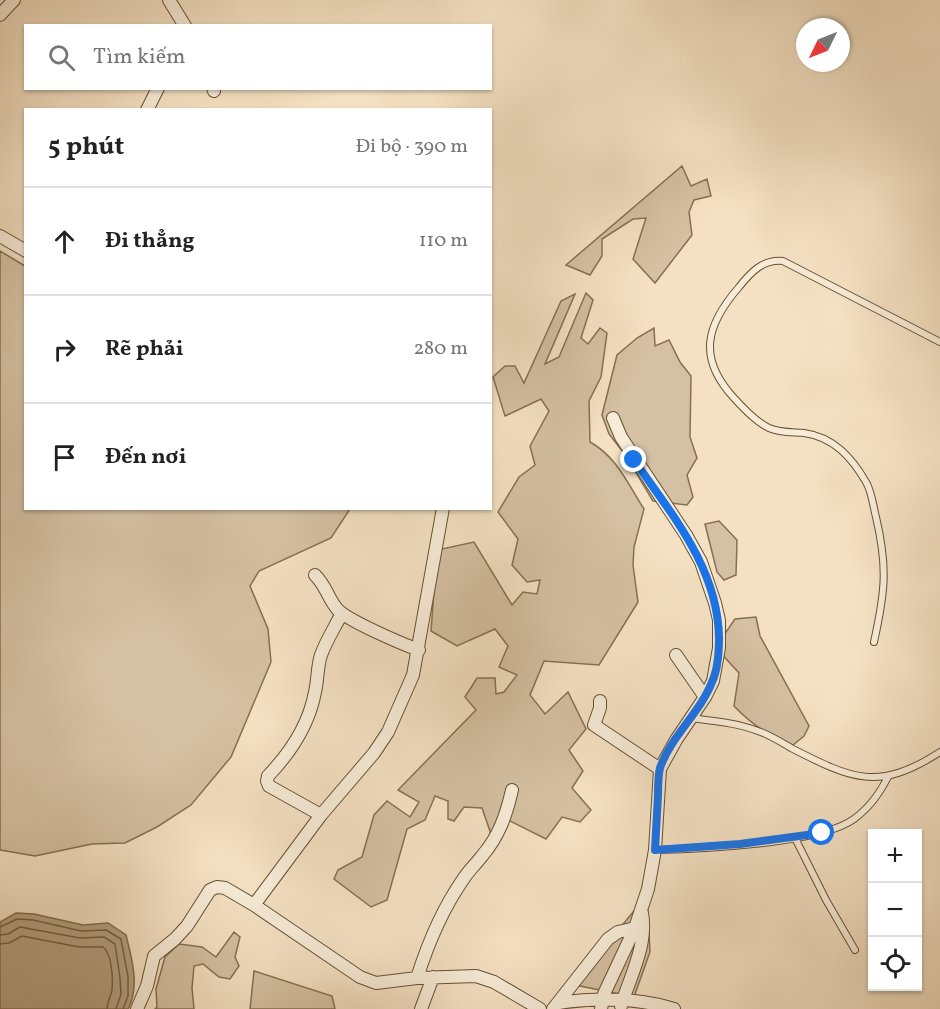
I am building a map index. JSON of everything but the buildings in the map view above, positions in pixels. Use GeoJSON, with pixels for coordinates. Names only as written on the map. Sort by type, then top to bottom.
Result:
{"type":"FeatureCollection","features":[{"type":"Feature","properties":{"kind":"street"},"geometry":{"type":"LineString","coordinates":[[0,15],[14,0]]}},
{"type":"Feature","properties":{"kind":"street"},"geometry":{"type":"LineString","coordinates":[[169,0],[184,24]]}},
{"type":"Feature","properties":{"kind":"street"},"geometry":{"type":"LineString","coordinates":[[148,108],[157,90]]}},
{"type":"Feature","properties":{"kind":"street"},"geometry":{"type":"LineString","coordinates":[[0,236],[24,250]]}},
{"type":"Feature","properties":{"kind":"street"},"geometry":{"type":"LineString","coordinates":[[603,1000],[634,928],[652,872],[660,769],[668,752],[705,697],[713,681],[719,648],[718,620],[709,580],[686,535],[621,437],[613,418]]}},
{"type":"Feature","properties":{"kind":"street"},"geometry":{"type":"LineString","coordinates":[[254,905],[321,814],[374,753],[388,732],[413,675],[443,510]]}},
{"type":"Feature","properties":{"kind":"street"},"geometry":{"type":"LineString","coordinates":[[315,575],[324,583],[331,599],[342,613],[402,644],[419,650]]}},
{"type":"Feature","properties":{"kind":"street"},"geometry":{"type":"LineString","coordinates":[[321,814],[269,786],[267,781],[268,776],[294,745],[308,718],[315,693],[321,653],[342,613]]}},
{"type":"Feature","properties":{"kind":"street"},"geometry":{"type":"LineString","coordinates":[[676,655],[705,697]]}},
{"type":"Feature","properties":{"kind":"street"},"geometry":{"type":"LineString","coordinates":[[600,701],[594,725],[660,769]]}},
{"type":"Feature","properties":{"kind":"street"},"geometry":{"type":"LineString","coordinates":[[417,978],[428,947],[448,905],[464,877],[496,837],[507,813],[512,790]]}},
{"type":"Feature","properties":{"kind":"street"},"geometry":{"type":"LineString","coordinates":[[137,1009],[147,986],[154,956],[187,926],[210,890],[217,887],[225,888],[254,905],[360,977],[376,982],[476,976],[485,978],[540,1009]]}},
{"type":"Feature","properties":{"kind":"street"},"geometry":{"type":"LineString","coordinates":[[622,1005],[640,947],[644,924],[641,909]]}},
{"type":"Feature","properties":{"kind":"street"},"geometry":{"type":"LineString","coordinates":[[555,1006],[608,939],[618,932],[634,928]]}},
{"type":"Feature","properties":{"kind":"street"},"geometry":{"type":"LineString","coordinates":[[420,1009],[433,977]]}},
{"type":"Feature","properties":{"kind":"street"},"geometry":{"type":"LineString","coordinates":[[567,992],[622,1005],[660,1005],[674,1009]]}},
{"type":"Feature","properties":{"kind":"street"},"geometry":{"type":"LineString","coordinates":[[555,1006],[603,1000]]}},
{"type":"Feature","properties":{"kind":"lane"},"geometry":{"type":"LineString","coordinates":[[874,642],[885,590],[885,567],[882,544],[867,484],[853,462],[838,446],[820,437],[786,433],[769,428],[720,384],[713,368],[710,350],[712,327],[722,306],[746,278],[762,264],[772,260],[783,261],[940,342]]}},
{"type":"Feature","properties":{"kind":"lane"},"geometry":{"type":"LineString","coordinates":[[690,718],[732,723],[760,732],[832,769],[863,777],[888,777],[909,770],[940,752]]}},
{"type":"Feature","properties":{"kind":"lane"},"geometry":{"type":"LineString","coordinates":[[655,850],[698,848],[822,833],[853,820],[877,799],[888,777]]}},
{"type":"Feature","properties":{"kind":"lane"},"geometry":{"type":"LineString","coordinates":[[795,838],[826,900],[855,950]]}},
{"type":"Feature","properties":{"kind":"shaded area"},"geometry":{"type":"Polygon","coordinates":[[[682,166],[691,186],[707,179],[711,196],[694,200],[689,212],[692,235],[655,283],[633,259],[646,218],[633,219],[602,239],[602,256],[590,275],[566,265],[682,166]]]}},
{"type":"Feature","properties":{"kind":"shaded area"},"geometry":{"type":"Polygon","coordinates":[[[0,251],[24,265],[24,510],[349,510],[331,538],[259,571],[250,586],[268,629],[271,662],[231,757],[191,805],[157,827],[125,843],[92,844],[35,856],[0,850],[0,251]]]}},
{"type":"Feature","properties":{"kind":"shaded area"},"geometry":{"type":"Polygon","coordinates":[[[586,293],[593,300],[581,338],[588,344],[600,328],[607,333],[601,377],[589,401],[590,442],[615,463],[644,509],[634,547],[633,565],[638,602],[599,665],[544,661],[530,695],[545,714],[568,692],[586,729],[569,750],[583,771],[572,788],[591,810],[580,822],[562,817],[546,839],[504,818],[492,837],[482,808],[464,807],[454,821],[448,819],[448,801],[435,796],[425,820],[407,829],[387,900],[371,907],[334,879],[338,870],[362,857],[374,815],[387,801],[410,817],[419,802],[398,790],[476,710],[465,697],[477,678],[495,678],[496,694],[504,692],[517,675],[499,667],[508,646],[495,629],[457,646],[431,631],[437,550],[474,542],[512,605],[523,592],[537,594],[540,580],[527,582],[512,565],[518,539],[498,512],[519,477],[535,465],[530,446],[549,411],[541,399],[505,416],[493,377],[505,366],[515,366],[524,383],[561,301],[575,294],[545,364],[559,357],[586,293]]]}},
{"type":"Feature","properties":{"kind":"shaded area"},"geometry":{"type":"Polygon","coordinates":[[[654,328],[655,346],[669,340],[680,362],[691,376],[690,437],[697,458],[687,475],[693,497],[687,505],[653,501],[626,456],[609,434],[602,415],[617,355],[637,338],[654,328]]]}},
{"type":"Feature","properties":{"kind":"shaded area"},"geometry":{"type":"Polygon","coordinates":[[[719,521],[737,540],[736,575],[724,580],[717,572],[705,524],[719,521]]]}},
{"type":"Feature","properties":{"kind":"shaded area"},"geometry":{"type":"Polygon","coordinates":[[[756,617],[760,636],[809,726],[804,736],[793,745],[761,729],[734,706],[739,673],[718,650],[735,619],[756,617]]]}},
{"type":"Feature","properties":{"kind":"shaded area"},"geometry":{"type":"Polygon","coordinates":[[[647,895],[650,952],[634,997],[575,983],[647,895]]]}},
{"type":"Feature","properties":{"kind":"shaded area"},"geometry":{"type":"Polygon","coordinates":[[[234,932],[240,937],[235,957],[239,966],[230,979],[219,977],[203,964],[194,966],[192,988],[194,1009],[155,1009],[157,1007],[156,989],[165,957],[179,944],[202,947],[216,957],[234,932]]]}},
{"type":"Feature","properties":{"kind":"shaded area"},"geometry":{"type":"Polygon","coordinates":[[[254,971],[332,996],[335,1009],[250,1009],[254,971]]]}},
{"type":"Feature","properties":{"kind":"water"},"geometry":{"type":"Polygon","coordinates":[[[16,913],[34,914],[83,925],[108,923],[126,935],[134,982],[134,992],[128,1009],[0,1009],[0,922],[16,913]]]}},
{"type":"Feature","properties":{"kind":"route"},"geometry":{"type":"LineString","coordinates":[[634,460],[686,535],[701,562],[716,603],[718,620],[719,648],[713,681],[705,697],[668,752],[660,769],[655,850],[740,844],[822,833]]}}]}
